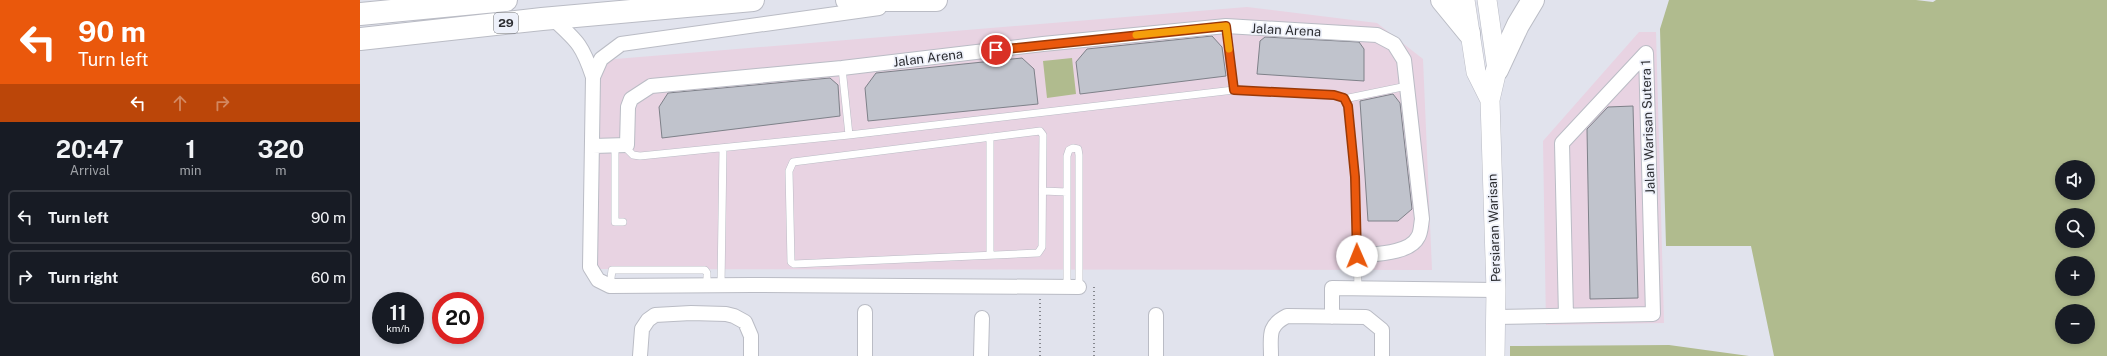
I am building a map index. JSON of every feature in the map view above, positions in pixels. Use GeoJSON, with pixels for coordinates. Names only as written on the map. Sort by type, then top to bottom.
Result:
{"type":"FeatureCollection","features":[{"type":"Feature","properties":{"kind":"highway","name":"29"},"geometry":{"type":"LineString","coordinates":[[360,14],[506,0]]}},
{"type":"Feature","properties":{"kind":"highway","name":"29"},"geometry":{"type":"LineString","coordinates":[[360,39],[552,18],[753,0]]}},
{"type":"Feature","properties":{"kind":"highway"},"geometry":{"type":"LineString","coordinates":[[847,0],[930,1]]}},
{"type":"Feature","properties":{"kind":"highway"},"geometry":{"type":"LineString","coordinates":[[1442,0],[1469,33]]}},
{"type":"Feature","properties":{"kind":"highway"},"geometry":{"type":"LineString","coordinates":[[1497,70],[1518,25],[1533,0]]}},
{"type":"Feature","properties":{"kind":"main road"},"geometry":{"type":"LineString","coordinates":[[1465,0],[1476,72],[1490,100]]}},
{"type":"Feature","properties":{"kind":"main road"},"geometry":{"type":"LineString","coordinates":[[1487,0],[1497,70],[1490,100]]}},
{"type":"Feature","properties":{"kind":"main road","name":"Persiaran Warisan"},"geometry":{"type":"LineString","coordinates":[[1490,100],[1496,290],[1495,356]]}},
{"type":"Feature","properties":{"kind":"street"},"geometry":{"type":"LineString","coordinates":[[593,77],[601,59],[621,44],[780,24],[930,1]]}},
{"type":"Feature","properties":{"kind":"street"},"geometry":{"type":"LineString","coordinates":[[552,18],[579,42],[585,52],[593,77],[590,267],[598,280],[610,286],[721,285],[1073,287]]}},
{"type":"Feature","properties":{"kind":"street","name":"Jalan Arena"},"geometry":{"type":"LineString","coordinates":[[621,146],[631,98],[651,86],[842,68],[1043,44],[1226,26],[1377,35],[1394,44],[1404,60],[1422,219],[1419,237],[1412,246],[1398,250],[1357,256]]}},
{"type":"Feature","properties":{"kind":"street","name":"Jalan Warisan Sutera 1"},"geometry":{"type":"LineString","coordinates":[[1495,317],[1566,316],[1653,314],[1646,53],[1562,143],[1566,316]]}},
{"type":"Feature","properties":{"kind":"street"},"geometry":{"type":"LineString","coordinates":[[593,146],[621,146]]}},
{"type":"Feature","properties":{"kind":"street"},"geometry":{"type":"LineString","coordinates":[[1332,317],[1332,288],[1496,290]]}},
{"type":"Feature","properties":{"kind":"street"},"geometry":{"type":"LineString","coordinates":[[865,312],[865,356]]}},
{"type":"Feature","properties":{"kind":"street"},"geometry":{"type":"LineString","coordinates":[[640,356],[642,329],[648,320],[655,314],[691,313],[726,314],[734,316],[745,322],[751,336],[751,356]]}},
{"type":"Feature","properties":{"kind":"street"},"geometry":{"type":"LineString","coordinates":[[1156,315],[1156,356]]}},
{"type":"Feature","properties":{"kind":"street"},"geometry":{"type":"LineString","coordinates":[[1271,356],[1271,330],[1277,321],[1287,316],[1366,317],[1382,330],[1382,356]]}},
{"type":"Feature","properties":{"kind":"street"},"geometry":{"type":"LineString","coordinates":[[981,356],[982,318]]}},
{"type":"Feature","properties":{"kind":"lane"},"geometry":{"type":"LineString","coordinates":[[1226,26],[1234,90]]}},
{"type":"Feature","properties":{"kind":"lane"},"geometry":{"type":"LineString","coordinates":[[842,68],[849,135]]}},
{"type":"Feature","properties":{"kind":"lane"},"geometry":{"type":"LineString","coordinates":[[623,222],[615,222],[621,146],[632,154],[640,156],[849,135],[1234,90],[1334,95],[1344,98],[1407,86]]}},
{"type":"Feature","properties":{"kind":"lane"},"geometry":{"type":"LineString","coordinates":[[1344,98],[1348,106],[1355,177],[1358,288]]}},
{"type":"Feature","properties":{"kind":"lane"},"geometry":{"type":"LineString","coordinates":[[1040,131],[1043,134],[1042,247],[1038,253],[794,264],[790,259],[789,170],[793,162],[990,137],[1040,131]]}},
{"type":"Feature","properties":{"kind":"lane"},"geometry":{"type":"LineString","coordinates":[[990,137],[990,255]]}},
{"type":"Feature","properties":{"kind":"lane"},"geometry":{"type":"LineString","coordinates":[[721,285],[723,148]]}},
{"type":"Feature","properties":{"kind":"lane"},"geometry":{"type":"LineString","coordinates":[[1076,148],[1079,155],[1073,287],[1067,192],[1067,156],[1069,150],[1076,148]]}},
{"type":"Feature","properties":{"kind":"lane"},"geometry":{"type":"LineString","coordinates":[[1042,191],[1067,192]]}},
{"type":"Feature","properties":{"kind":"path"},"geometry":{"type":"LineString","coordinates":[[1040,287],[1040,356]]}},
{"type":"Feature","properties":{"kind":"path"},"geometry":{"type":"LineString","coordinates":[[1094,287],[1094,356]]}},
{"type":"Feature","properties":{"kind":"shaded area"},"geometry":{"type":"Polygon","coordinates":[[[1247,7],[1377,23],[1423,59],[1432,270],[595,269],[597,74],[603,60],[1247,7]]]}},
{"type":"Feature","properties":{"kind":"shaded area"},"geometry":{"type":"Polygon","coordinates":[[[1639,32],[1656,32],[1664,323],[1546,325],[1543,141],[1639,32]]]}},
{"type":"Feature","properties":{"kind":"green space"},"geometry":{"type":"Polygon","coordinates":[[[1669,0],[1916,0],[1933,2],[1936,0],[2107,0],[2107,356],[1774,356],[1751,246],[1666,246],[1660,29],[1669,0]]]}},
{"type":"Feature","properties":{"kind":"green space"},"geometry":{"type":"Polygon","coordinates":[[[1072,58],[1076,94],[1047,98],[1043,61],[1072,58]]]}},
{"type":"Feature","properties":{"kind":"green space"},"geometry":{"type":"Polygon","coordinates":[[[1669,345],[1749,356],[1510,356],[1510,346],[1669,345]]]}},
{"type":"Feature","properties":{"kind":"building"},"geometry":{"type":"Polygon","coordinates":[[[1212,36],[1222,47],[1226,76],[1080,94],[1076,62],[1087,49],[1212,36]]]}},
{"type":"Feature","properties":{"kind":"building"},"geometry":{"type":"Polygon","coordinates":[[[1265,37],[1359,42],[1364,49],[1364,81],[1257,74],[1260,41],[1265,37]]]}},
{"type":"Feature","properties":{"kind":"building"},"geometry":{"type":"Polygon","coordinates":[[[1022,58],[1034,69],[1038,104],[868,121],[865,88],[876,73],[1022,58]]]}},
{"type":"Feature","properties":{"kind":"building"},"geometry":{"type":"Polygon","coordinates":[[[830,78],[838,85],[840,116],[662,138],[659,107],[668,93],[830,78]]]}},
{"type":"Feature","properties":{"kind":"building"},"geometry":{"type":"Polygon","coordinates":[[[1393,94],[1400,103],[1412,209],[1398,221],[1368,221],[1360,101],[1393,94]]]}},
{"type":"Feature","properties":{"kind":"building"},"geometry":{"type":"Polygon","coordinates":[[[1633,106],[1638,298],[1590,299],[1587,129],[1608,107],[1633,106]]]}},
{"type":"Feature","properties":{"kind":"slow traffic"},"geometry":{"type":"LineString","coordinates":[[1136,35],[1226,26],[1229,49]]}},
{"type":"Feature","properties":{"kind":"route"},"geometry":{"type":"LineString","coordinates":[[996,50],[1226,26],[1234,90],[1334,95],[1344,98],[1348,106],[1355,177],[1357,256]]}}]}
